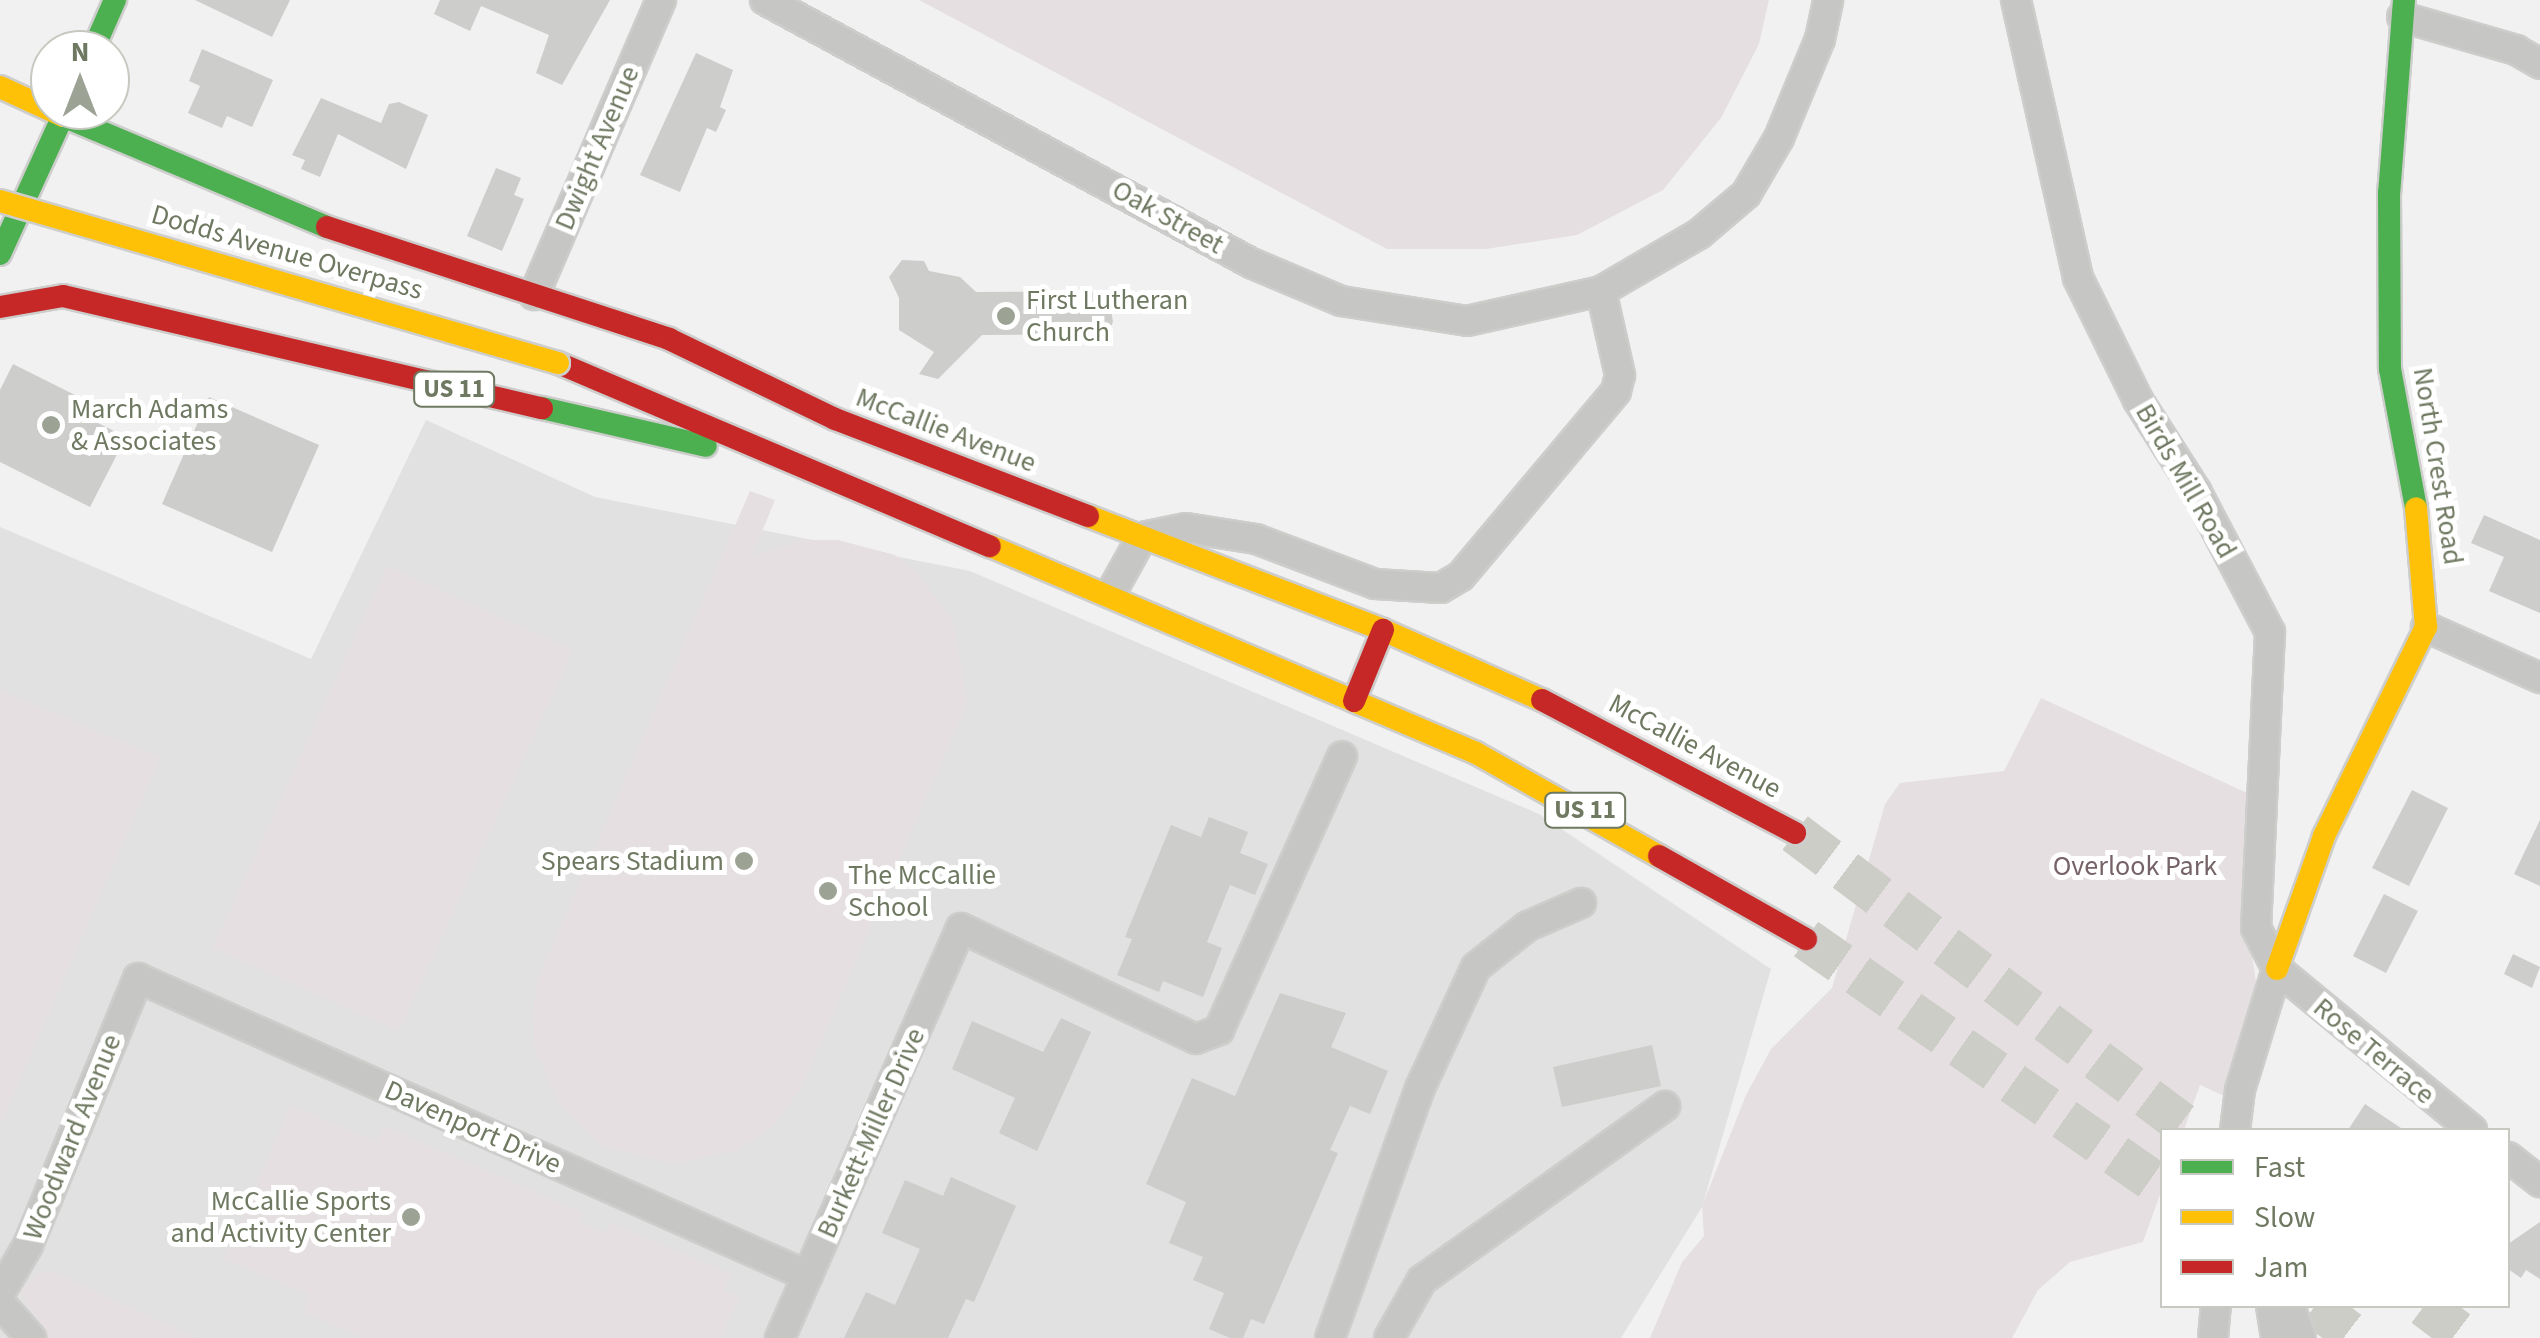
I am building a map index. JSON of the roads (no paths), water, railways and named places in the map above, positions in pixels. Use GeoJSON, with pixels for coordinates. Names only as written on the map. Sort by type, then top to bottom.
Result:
{"type":"FeatureCollection","features":[{"type":"Feature","properties":{"kind":"main road"},"geometry":{"type":"LineString","coordinates":[[102,30],[116,0]]}},
{"type":"Feature","properties":{"kind":"main road","name":"North Crest Road"},"geometry":{"type":"LineString","coordinates":[[2277,970],[2330,821],[2426,627],[2426,555],[2390,369],[2389,193],[2403,9]]}},
{"type":"Feature","properties":{"kind":"main road","name":"McCallie Avenue"},"geometry":{"type":"LineString","coordinates":[[0,87],[30,99]]}},
{"type":"Feature","properties":{"kind":"main road"},"geometry":{"type":"LineString","coordinates":[[0,254],[56,130]]}},
{"type":"Feature","properties":{"kind":"main road","name":"McCallie Avenue"},"geometry":{"type":"LineString","coordinates":[[101,130],[280,212],[670,340],[834,419],[1384,630],[1563,709],[1795,833]]}},
{"type":"Feature","properties":{"kind":"main road","name":"Dodds Avenue Overpass"},"geometry":{"type":"LineString","coordinates":[[0,201],[558,362],[680,388]]}},
{"type":"Feature","properties":{"kind":"main road","name":"US 11"},"geometry":{"type":"LineString","coordinates":[[0,307],[63,296],[728,451],[904,506],[1476,753],[1806,938]]}},
{"type":"Feature","properties":{"kind":"main road","name":"Dodds Avenue Overpass"},"geometry":{"type":"LineString","coordinates":[[558,362],[904,506]]}},
{"type":"Feature","properties":{"kind":"main road"},"geometry":{"type":"LineString","coordinates":[[722,392],[834,419]]}},
{"type":"Feature","properties":{"kind":"main road"},"geometry":{"type":"LineString","coordinates":[[1354,701],[1384,630]]}},
{"type":"Feature","properties":{"kind":"street","name":"Dwight Avenue"},"geometry":{"type":"LineString","coordinates":[[534,295],[661,0]]}},
{"type":"Feature","properties":{"kind":"street","name":"Oak Street"},"geometry":{"type":"LineString","coordinates":[[766,0],[1251,262],[1340,300],[1467,321],[1601,291],[1698,234],[1746,194],[1780,138],[1820,39],[1828,0]]}},
{"type":"Feature","properties":{"kind":"street","name":"Birds Mill Road"},"geometry":{"type":"LineString","coordinates":[[2016,0],[2078,278],[2138,400],[2196,491],[2270,632],[2256,928],[2277,970]]}},
{"type":"Feature","properties":{"kind":"street"},"geometry":{"type":"LineString","coordinates":[[2403,9],[2516,50],[2540,64]]}},
{"type":"Feature","properties":{"kind":"street"},"geometry":{"type":"LineString","coordinates":[[1111,593],[1142,537],[1186,528],[1256,539],[1375,584],[1414,590],[1441,588],[1461,576],[1524,509],[1616,391],[1620,375],[1601,291]]}},
{"type":"Feature","properties":{"kind":"street"},"geometry":{"type":"LineString","coordinates":[[2426,627],[2540,678]]}},
{"type":"Feature","properties":{"kind":"street","name":"Burkett-Miller Drive"},"geometry":{"type":"LineString","coordinates":[[780,1338],[961,928],[1196,1039],[1219,1030],[1342,756]]}},
{"type":"Feature","properties":{"kind":"street"},"geometry":{"type":"LineString","coordinates":[[1330,1338],[1420,1088],[1476,968],[1528,926],[1581,902]]}},
{"type":"Feature","properties":{"kind":"street"},"geometry":{"type":"LineString","coordinates":[[2235,1128],[2240,1090],[2277,970]]}},
{"type":"Feature","properties":{"kind":"street","name":"Rose Terrace"},"geometry":{"type":"LineString","coordinates":[[2277,970],[2470,1128]]}},
{"type":"Feature","properties":{"kind":"street","name":"Davenport Drive"},"geometry":{"type":"LineString","coordinates":[[138,978],[808,1276]]}},
{"type":"Feature","properties":{"kind":"street","name":"Woodward Avenue"},"geometry":{"type":"LineString","coordinates":[[0,1293],[28,1245],[138,978]]}},
{"type":"Feature","properties":{"kind":"street"},"geometry":{"type":"LineString","coordinates":[[2240,1090],[2249,1128]]}},
{"type":"Feature","properties":{"kind":"street"},"geometry":{"type":"LineString","coordinates":[[1389,1338],[1422,1280],[1665,1106]]}},
{"type":"Feature","properties":{"kind":"street"},"geometry":{"type":"LineString","coordinates":[[2510,1159],[2540,1182]]}},
{"type":"Feature","properties":{"kind":"street"},"geometry":{"type":"LineString","coordinates":[[0,1303],[31,1338]]}},
{"type":"Feature","properties":{"kind":"street"},"geometry":{"type":"LineString","coordinates":[[2214,1338],[2216,1308]]}},
{"type":"Feature","properties":{"kind":"street"},"geometry":{"type":"LineString","coordinates":[[2270,1308],[2276,1338]]}},
{"type":"Feature","properties":{"kind":"street"},"geometry":{"type":"LineString","coordinates":[[2291,1308],[2301,1338]]}},
{"type":"Feature","properties":{"kind":"tunnel"},"geometry":{"type":"LineString","coordinates":[[1795,833],[2188,1128]]}},
{"type":"Feature","properties":{"kind":"tunnel"},"geometry":{"type":"LineString","coordinates":[[1806,939],[2160,1186]]}},
{"type":"Feature","properties":{"kind":"tunnel"},"geometry":{"type":"LineString","coordinates":[[2318,1308],[2357,1338]]}},
{"type":"Feature","properties":{"kind":"tunnel"},"geometry":{"type":"LineString","coordinates":[[2427,1308],[2467,1338]]}},
{"type":"Feature","properties":{"kind":"place","name":"First Lutheran Church"},"geometry":{"type":"Point","coordinates":[1006,316]}},
{"type":"Feature","properties":{"kind":"place","name":"March Adams & Associates"},"geometry":{"type":"Point","coordinates":[51,425]}},
{"type":"Feature","properties":{"kind":"place","name":"Spears Stadium"},"geometry":{"type":"Point","coordinates":[744,861]}},
{"type":"Feature","properties":{"kind":"place","name":"The McCallie School"},"geometry":{"type":"Point","coordinates":[828,891]}},
{"type":"Feature","properties":{"kind":"place","name":"McCallie Sports and Activity Center"},"geometry":{"type":"Point","coordinates":[411,1217]}},
{"type":"Feature","properties":{"kind":"park label","name":"Overlook Park"},"geometry":{"type":"Point","coordinates":[2135,866]}}]}
